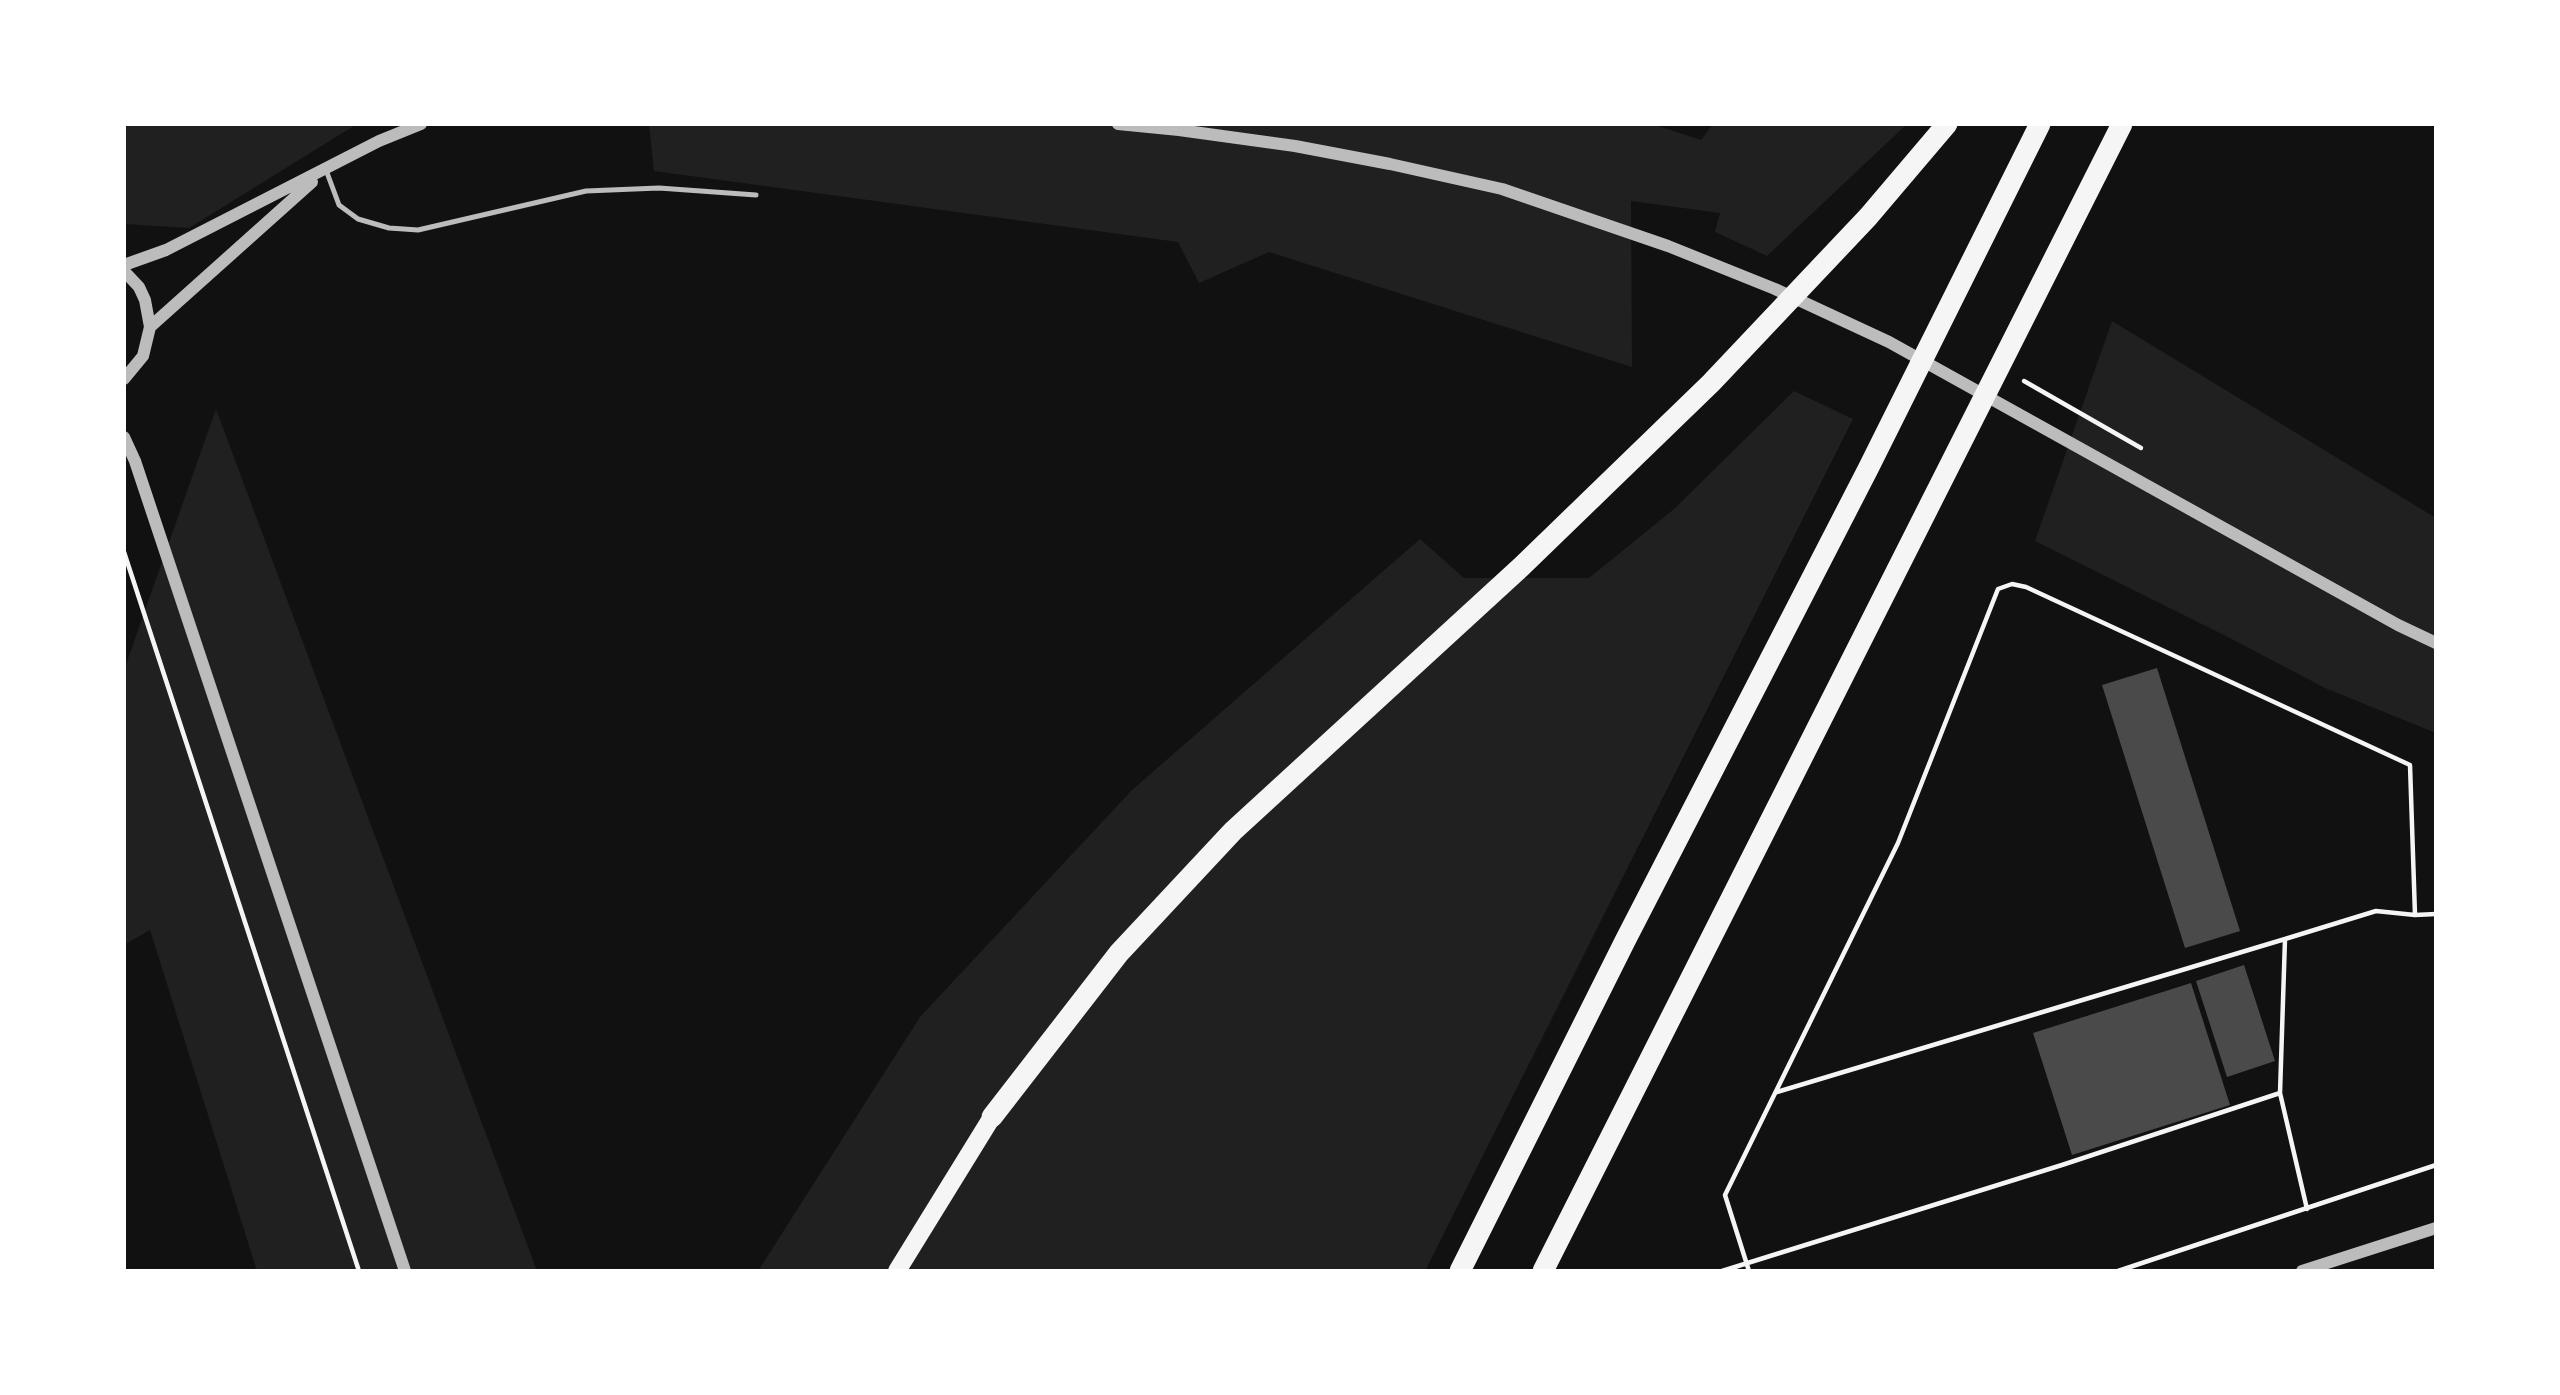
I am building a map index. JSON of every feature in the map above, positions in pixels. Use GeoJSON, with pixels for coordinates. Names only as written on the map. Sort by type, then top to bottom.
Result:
{"type":"FeatureCollection","features":[{"type":"Feature","properties":{"kind":"highway"},"geometry":{"type":"LineString","coordinates":[[992,1117],[1119,953],[1233,831],[1521,567],[1711,383],[1868,217],[1947,124]]}},
{"type":"Feature","properties":{"kind":"highway"},"geometry":{"type":"LineString","coordinates":[[1460,1271],[1868,469],[2040,124]]}},
{"type":"Feature","properties":{"kind":"highway"},"geometry":{"type":"LineString","coordinates":[[1543,1271],[2122,124]]}},
{"type":"Feature","properties":{"kind":"main road"},"geometry":{"type":"LineString","coordinates":[[897,1271],[992,1117]]}},
{"type":"Feature","properties":{"kind":"street"},"geometry":{"type":"LineString","coordinates":[[124,265],[166,250],[379,141],[421,124]]}},
{"type":"Feature","properties":{"kind":"street"},"geometry":{"type":"LineString","coordinates":[[1118,124],[1269,143],[1390,164],[1502,189],[1668,246],[1775,289],[1889,342],[2398,625],[2436,643]]}},
{"type":"Feature","properties":{"kind":"street"},"geometry":{"type":"LineString","coordinates":[[150,327],[326,170]]}},
{"type":"Feature","properties":{"kind":"street"},"geometry":{"type":"LineString","coordinates":[[124,271],[139,287],[145,300],[150,327],[143,356],[124,379]]}},
{"type":"Feature","properties":{"kind":"street"},"geometry":{"type":"LineString","coordinates":[[124,438],[139,474],[405,1271]]}},
{"type":"Feature","properties":{"kind":"street"},"geometry":{"type":"LineString","coordinates":[[2302,1271],[2436,1228]]}},
{"type":"Feature","properties":{"kind":"lane"},"geometry":{"type":"LineString","coordinates":[[326,170],[339,205],[358,219],[389,228],[418,230],[586,191],[659,188],[756,195]]}},
{"type":"Feature","properties":{"kind":"path"},"geometry":{"type":"LineString","coordinates":[[124,552],[359,1271]]}},
{"type":"Feature","properties":{"kind":"path"},"geometry":{"type":"LineString","coordinates":[[1749,1271],[1725,1195],[1898,843],[1998,589],[2012,584],[2026,587],[2410,765],[2415,915]]}},
{"type":"Feature","properties":{"kind":"path"},"geometry":{"type":"LineString","coordinates":[[1776,1092],[2376,911],[2436,914]]}},
{"type":"Feature","properties":{"kind":"path"},"geometry":{"type":"LineString","coordinates":[[2285,939],[2280,1093],[2307,1209]]}},
{"type":"Feature","properties":{"kind":"path"},"geometry":{"type":"LineString","coordinates":[[1722,1271],[2049,1169],[2280,1093]]}},
{"type":"Feature","properties":{"kind":"path"},"geometry":{"type":"LineString","coordinates":[[2118,1271],[2436,1165]]}},
{"type":"Feature","properties":{"kind":"shaded area"},"geometry":{"type":"Polygon","coordinates":[[[124,124],[357,124],[189,228],[124,224],[124,124]]]}},
{"type":"Feature","properties":{"kind":"shaded area"},"geometry":{"type":"Polygon","coordinates":[[[649,124],[1652,124],[1701,140],[1713,124],[1907,124],[1767,256],[1715,232],[1720,213],[1631,201],[1632,367],[1269,252],[1199,283],[1178,242],[654,171],[649,124]]]}},
{"type":"Feature","properties":{"kind":"shaded area"},"geometry":{"type":"Polygon","coordinates":[[[2112,321],[2436,518],[2436,733],[2325,688],[2035,541],[2112,321]]]}},
{"type":"Feature","properties":{"kind":"shaded area"},"geometry":{"type":"Polygon","coordinates":[[[1794,391],[1853,419],[1425,1271],[758,1271],[920,1017],[1132,790],[1420,539],[1464,578],[1589,578],[1674,509],[1794,391]]]}},
{"type":"Feature","properties":{"kind":"shaded area"},"geometry":{"type":"Polygon","coordinates":[[[216,409],[537,1271],[257,1271],[150,930],[124,945],[124,670],[216,409]]]}},
{"type":"Feature","properties":{"kind":"building"},"geometry":{"type":"Polygon","coordinates":[[[2157,668],[2240,931],[2185,948],[2102,685],[2157,668]]]}},
{"type":"Feature","properties":{"kind":"building"},"geometry":{"type":"Polygon","coordinates":[[[2244,965],[2275,1061],[2227,1077],[2196,981],[2244,965]]]}},
{"type":"Feature","properties":{"kind":"building"},"geometry":{"type":"Polygon","coordinates":[[[2191,983],[2230,1105],[2072,1155],[2033,1033],[2191,983]]]}}]}
